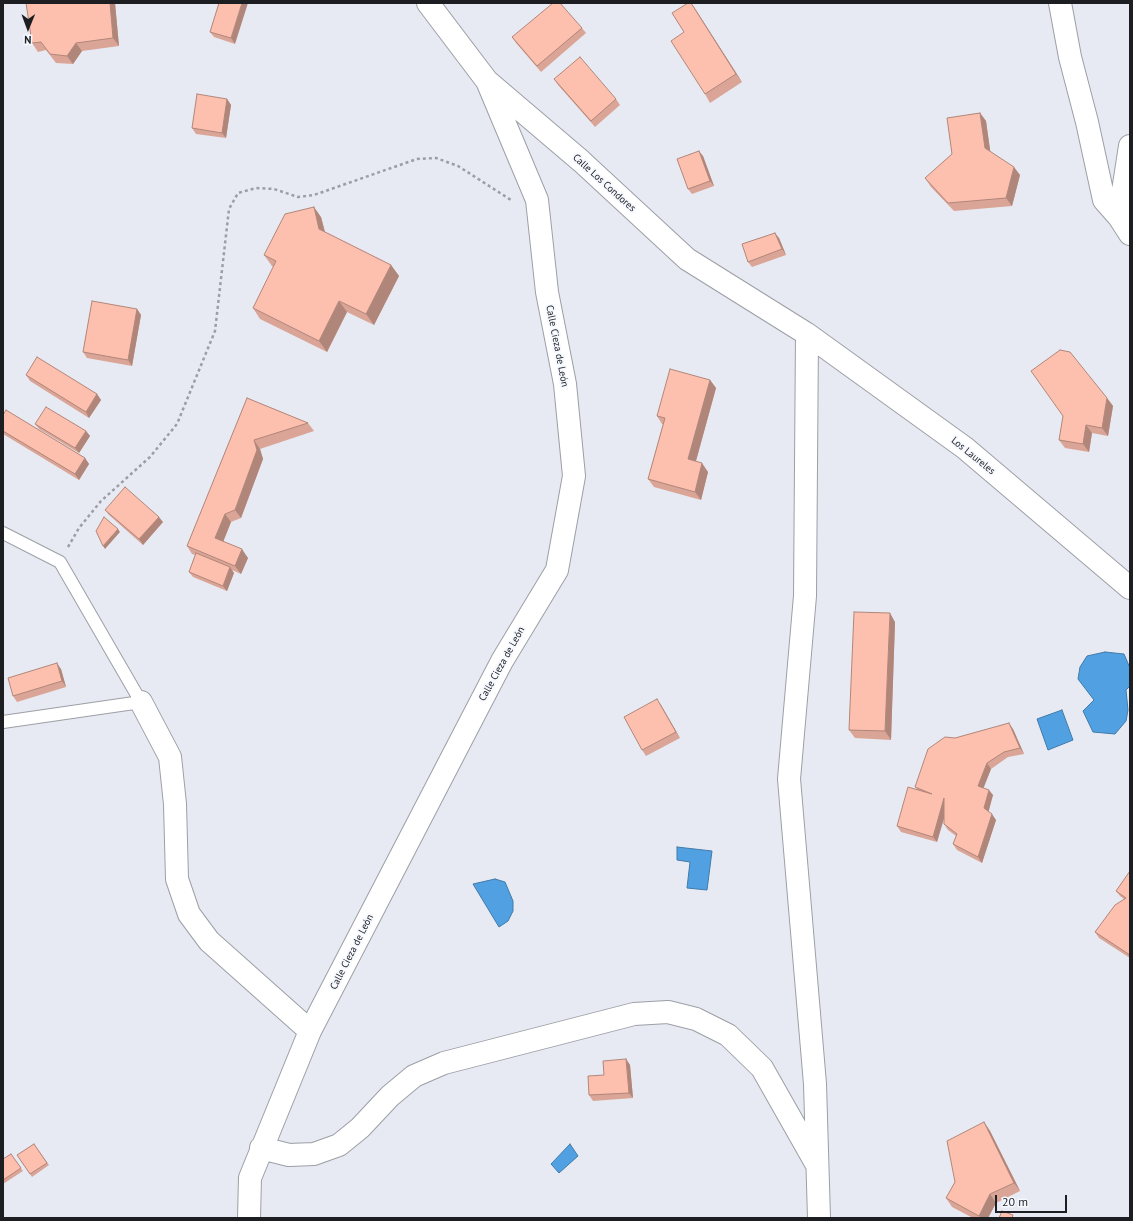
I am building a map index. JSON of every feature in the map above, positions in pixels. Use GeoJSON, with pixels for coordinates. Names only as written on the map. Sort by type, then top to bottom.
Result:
{"type":"FeatureCollection","features":[{"type":"Feature","properties":{"kind":"street","name":"Calle Los Condores"},"geometry":{"type":"LineString","coordinates":[[428,3],[487,81],[581,161],[687,259],[806,334]]}},
{"type":"Feature","properties":{"kind":"street"},"geometry":{"type":"LineString","coordinates":[[1060,3],[1070,57],[1087,122],[1104,200],[1125,226]]}},
{"type":"Feature","properties":{"kind":"street","name":"Calle Cieza de León"},"geometry":{"type":"LineString","coordinates":[[249,1218],[250,1178],[310,1031],[502,661],[557,570],[574,476],[565,384],[547,292],[538,200],[487,81]]}},
{"type":"Feature","properties":{"kind":"street"},"geometry":{"type":"LineString","coordinates":[[1125,226],[1130,146]]}},
{"type":"Feature","properties":{"kind":"street"},"geometry":{"type":"LineString","coordinates":[[806,334],[805,596],[789,779],[815,1084],[819,1168],[819,1218]]}},
{"type":"Feature","properties":{"kind":"street","name":"Los Laureles"},"geometry":{"type":"LineString","coordinates":[[806,334],[965,448],[1130,588]]}},
{"type":"Feature","properties":{"kind":"street"},"geometry":{"type":"LineString","coordinates":[[141,702],[170,757],[175,804],[177,879],[189,914],[209,941],[310,1031]]}},
{"type":"Feature","properties":{"kind":"street"},"geometry":{"type":"LineString","coordinates":[[261,1148],[290,1155],[314,1154],[339,1145],[360,1128],[390,1096],[414,1076],[444,1063],[634,1014],[668,1012],[696,1019],[728,1035],[762,1068],[819,1168]]}},
{"type":"Feature","properties":{"kind":"lane"},"geometry":{"type":"LineString","coordinates":[[3,533],[60,562],[141,702],[3,722]]}},
{"type":"Feature","properties":{"kind":"path"},"geometry":{"type":"LineString","coordinates":[[60,562],[79,528],[101,501],[150,457],[176,424],[216,330],[229,209],[238,193],[256,188],[274,189],[298,197],[314,195],[417,159],[436,158],[458,166],[540,219]]}},
{"type":"Feature","properties":{"kind":"water"},"geometry":{"type":"Polygon","coordinates":[[[1105,652],[1124,654],[1130,668],[1130,686],[1126,690],[1128,710],[1126,721],[1115,734],[1093,732],[1083,711],[1094,700],[1078,679],[1080,667],[1087,656],[1105,652]]]}},
{"type":"Feature","properties":{"kind":"water"},"geometry":{"type":"Polygon","coordinates":[[[1062,710],[1073,740],[1048,750],[1037,719],[1062,710]]]}},
{"type":"Feature","properties":{"kind":"water"},"geometry":{"type":"Polygon","coordinates":[[[677,847],[712,851],[707,890],[687,888],[690,862],[677,860],[677,847]]]}},
{"type":"Feature","properties":{"kind":"water"},"geometry":{"type":"Polygon","coordinates":[[[495,879],[505,882],[513,901],[513,911],[508,921],[499,927],[473,884],[495,879]]]}},
{"type":"Feature","properties":{"kind":"water"},"geometry":{"type":"Polygon","coordinates":[[[570,1144],[578,1156],[559,1173],[551,1164],[570,1144]]]}},
{"type":"Feature","properties":{"kind":"building"},"geometry":{"type":"Polygon","coordinates":[[[26,3],[110,3],[113,38],[76,43],[67,56],[50,54],[41,42],[32,43],[26,3]]]}},
{"type":"Feature","properties":{"kind":"building"},"geometry":{"type":"Polygon","coordinates":[[[219,3],[242,3],[231,38],[210,32],[219,3]]]}},
{"type":"Feature","properties":{"kind":"building"},"geometry":{"type":"Polygon","coordinates":[[[553,3],[560,3],[582,28],[537,66],[512,37],[553,3]]]}},
{"type":"Feature","properties":{"kind":"building"},"geometry":{"type":"Polygon","coordinates":[[[688,3],[691,3],[736,74],[705,94],[671,41],[684,32],[672,13],[688,3]]]}},
{"type":"Feature","properties":{"kind":"building"},"geometry":{"type":"Polygon","coordinates":[[[580,57],[616,99],[591,121],[554,79],[580,57]]]}},
{"type":"Feature","properties":{"kind":"building"},"geometry":{"type":"Polygon","coordinates":[[[197,94],[227,99],[222,133],[192,128],[197,94]]]}},
{"type":"Feature","properties":{"kind":"building"},"geometry":{"type":"Polygon","coordinates":[[[980,113],[985,148],[1014,167],[1006,198],[948,203],[925,178],[952,154],[947,118],[980,113]]]}},
{"type":"Feature","properties":{"kind":"building"},"geometry":{"type":"Polygon","coordinates":[[[699,151],[710,181],[688,189],[677,159],[699,151]]]}},
{"type":"Feature","properties":{"kind":"building"},"geometry":{"type":"Polygon","coordinates":[[[314,207],[319,229],[391,265],[366,314],[339,301],[319,341],[253,308],[276,261],[264,255],[285,214],[314,207]]]}},
{"type":"Feature","properties":{"kind":"building"},"geometry":{"type":"Polygon","coordinates":[[[775,233],[782,249],[748,262],[742,244],[775,233]]]}},
{"type":"Feature","properties":{"kind":"building"},"geometry":{"type":"Polygon","coordinates":[[[92,301],[137,309],[128,360],[83,352],[92,301]]]}},
{"type":"Feature","properties":{"kind":"building"},"geometry":{"type":"Polygon","coordinates":[[[1060,350],[1070,352],[1107,398],[1102,428],[1086,425],[1083,444],[1059,440],[1063,416],[1031,371],[1060,350]]]}},
{"type":"Feature","properties":{"kind":"building"},"geometry":{"type":"Polygon","coordinates":[[[37,357],[97,394],[86,412],[26,375],[37,357]]]}},
{"type":"Feature","properties":{"kind":"building"},"geometry":{"type":"Polygon","coordinates":[[[670,369],[710,380],[688,459],[702,463],[695,492],[648,479],[665,418],[657,416],[670,369]]]}},
{"type":"Feature","properties":{"kind":"building"},"geometry":{"type":"Polygon","coordinates":[[[247,398],[308,423],[254,440],[257,450],[235,510],[225,514],[215,538],[242,549],[235,566],[187,546],[247,398]]]}},
{"type":"Feature","properties":{"kind":"building"},"geometry":{"type":"Polygon","coordinates":[[[46,407],[86,431],[75,448],[35,424],[46,407]]]}},
{"type":"Feature","properties":{"kind":"building"},"geometry":{"type":"Polygon","coordinates":[[[6,410],[85,458],[75,474],[3,431],[3,415],[6,410]]]}},
{"type":"Feature","properties":{"kind":"building"},"geometry":{"type":"Polygon","coordinates":[[[125,487],[159,517],[139,539],[105,510],[125,487]]]}},
{"type":"Feature","properties":{"kind":"building"},"geometry":{"type":"Polygon","coordinates":[[[104,517],[118,529],[103,546],[96,531],[104,517]]]}},
{"type":"Feature","properties":{"kind":"building"},"geometry":{"type":"Polygon","coordinates":[[[196,553],[230,567],[223,586],[189,572],[196,553]]]}},
{"type":"Feature","properties":{"kind":"building"},"geometry":{"type":"Polygon","coordinates":[[[854,612],[890,613],[885,731],[849,730],[854,612]]]}},
{"type":"Feature","properties":{"kind":"building"},"geometry":{"type":"Polygon","coordinates":[[[57,663],[62,681],[13,696],[8,678],[57,663]]]}},
{"type":"Feature","properties":{"kind":"building"},"geometry":{"type":"Polygon","coordinates":[[[657,699],[676,732],[642,750],[624,717],[657,699]]]}},
{"type":"Feature","properties":{"kind":"building"},"geometry":{"type":"Polygon","coordinates":[[[1009,723],[1020,748],[1004,752],[987,763],[978,786],[989,790],[984,808],[992,814],[978,857],[953,844],[957,834],[944,824],[944,798],[933,837],[897,826],[908,787],[932,794],[915,787],[928,749],[945,737],[955,738],[1009,723]]]}},
{"type":"Feature","properties":{"kind":"building"},"geometry":{"type":"Polygon","coordinates":[[[1130,871],[1130,955],[1095,932],[1115,905],[1126,898],[1116,891],[1130,871]]]}},
{"type":"Feature","properties":{"kind":"building"},"geometry":{"type":"Polygon","coordinates":[[[626,1059],[629,1093],[589,1095],[588,1076],[604,1075],[603,1061],[626,1059]]]}},
{"type":"Feature","properties":{"kind":"building"},"geometry":{"type":"Polygon","coordinates":[[[984,1122],[1014,1183],[990,1194],[979,1216],[946,1198],[955,1182],[947,1141],[984,1122]]]}},
{"type":"Feature","properties":{"kind":"building"},"geometry":{"type":"Polygon","coordinates":[[[34,1144],[47,1163],[30,1174],[17,1155],[34,1144]]]}},
{"type":"Feature","properties":{"kind":"building"},"geometry":{"type":"Polygon","coordinates":[[[11,1154],[21,1168],[3,1180],[3,1159],[11,1154]]]}},
{"type":"Feature","properties":{"kind":"building"},"geometry":{"type":"Polygon","coordinates":[[[1002,1211],[1013,1215],[1012,1218],[999,1218],[1002,1211]]]}}]}
